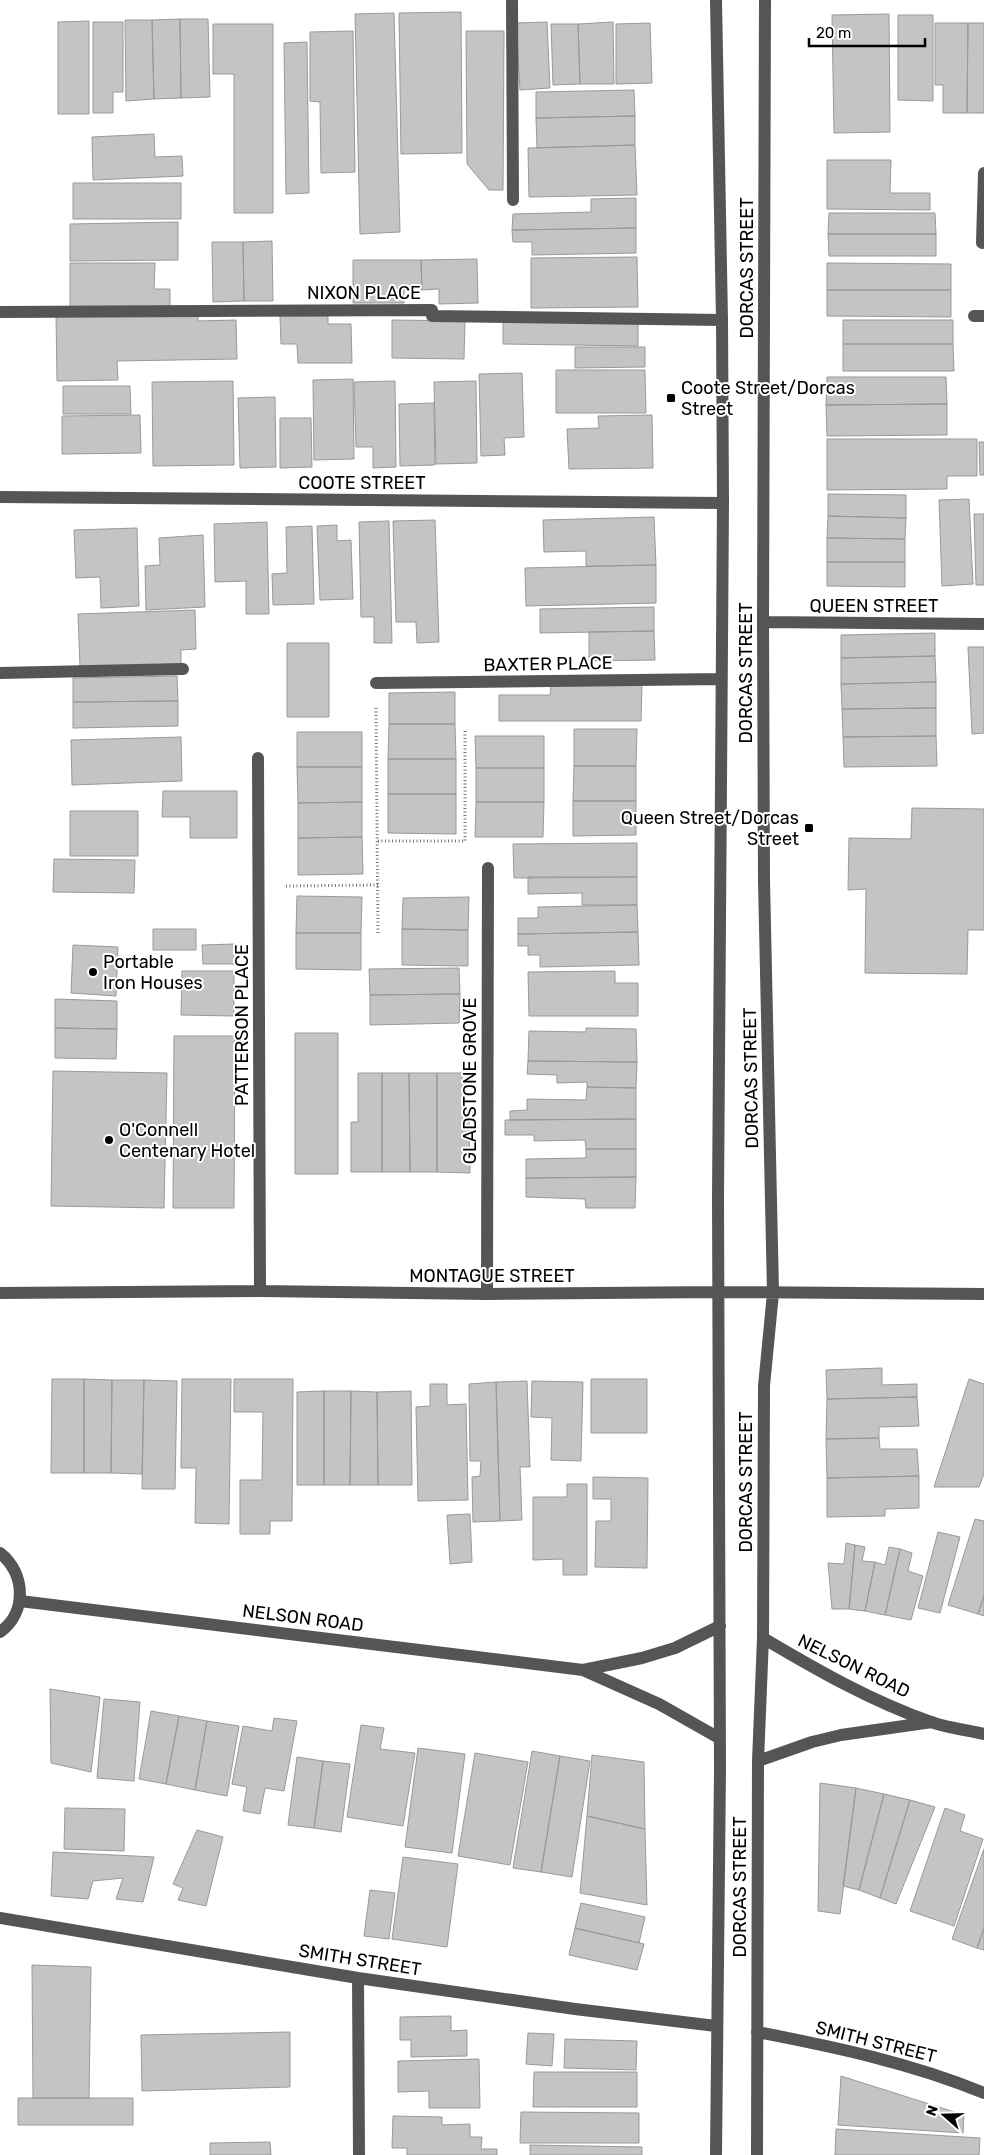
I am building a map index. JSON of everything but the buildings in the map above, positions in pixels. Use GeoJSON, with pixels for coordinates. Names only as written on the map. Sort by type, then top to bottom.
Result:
{"type":"FeatureCollection","features":[{"type":"Feature","properties":{"kind":"street"},"geometry":{"type":"LineString","coordinates":[[512,0],[513,200]]}},
{"type":"Feature","properties":{"kind":"street","name":"DORCAS STREET"},"geometry":{"type":"LineString","coordinates":[[716,0],[722,320],[723,504],[718,1292],[720,1626],[718,1738],[720,1770],[716,2155]]}},
{"type":"Feature","properties":{"kind":"street","name":"DORCAS STREET"},"geometry":{"type":"LineString","coordinates":[[756,2155],[758,1761],[763,1638],[764,1386],[773,1293],[764,880],[765,0]]}},
{"type":"Feature","properties":{"kind":"street"},"geometry":{"type":"LineString","coordinates":[[982,243],[984,173]]}},
{"type":"Feature","properties":{"kind":"street","name":"NIXON PLACE"},"geometry":{"type":"LineString","coordinates":[[0,312],[432,310],[432,316],[722,320]]}},
{"type":"Feature","properties":{"kind":"street","name":"COOTE STREET"},"geometry":{"type":"LineString","coordinates":[[0,497],[723,504]]}},
{"type":"Feature","properties":{"kind":"street","name":"QUEEN STREET"},"geometry":{"type":"LineString","coordinates":[[763,622],[984,624]]}},
{"type":"Feature","properties":{"kind":"street"},"geometry":{"type":"LineString","coordinates":[[0,673],[183,669]]}},
{"type":"Feature","properties":{"kind":"street","name":"BAXTER PLACE"},"geometry":{"type":"LineString","coordinates":[[376,683],[721,680]]}},
{"type":"Feature","properties":{"kind":"street","name":"PATTERSON PLACE"},"geometry":{"type":"LineString","coordinates":[[258,758],[260,1291]]}},
{"type":"Feature","properties":{"kind":"street","name":"GLADSTONE GROVE"},"geometry":{"type":"LineString","coordinates":[[487,1294],[488,868]]}},
{"type":"Feature","properties":{"kind":"street","name":"MONTAGUE STREET"},"geometry":{"type":"LineString","coordinates":[[0,1293],[260,1291],[487,1294],[718,1292],[984,1294]]}},
{"type":"Feature","properties":{"kind":"street"},"geometry":{"type":"LineString","coordinates":[[0,1553],[16,1570],[20,1585],[20,1601],[15,1616],[0,1632]]}},
{"type":"Feature","properties":{"kind":"street","name":"NELSON ROAD"},"geometry":{"type":"LineString","coordinates":[[20,1601],[583,1670],[659,1704],[718,1738]]}},
{"type":"Feature","properties":{"kind":"street","name":"NELSON ROAD"},"geometry":{"type":"LineString","coordinates":[[583,1670],[642,1658],[675,1648],[720,1626]]}},
{"type":"Feature","properties":{"kind":"street","name":"NELSON ROAD"},"geometry":{"type":"LineString","coordinates":[[763,1638],[823,1674],[858,1691],[932,1722],[984,1734]]}},
{"type":"Feature","properties":{"kind":"street","name":"NELSON ROAD"},"geometry":{"type":"LineString","coordinates":[[758,1761],[812,1742],[841,1735],[932,1722]]}},
{"type":"Feature","properties":{"kind":"street","name":"SMITH STREET"},"geometry":{"type":"LineString","coordinates":[[0,1918],[358,1978],[575,2009],[716,2026]]}},
{"type":"Feature","properties":{"kind":"street"},"geometry":{"type":"LineString","coordinates":[[358,1978],[359,2155]]}},
{"type":"Feature","properties":{"kind":"street","name":"SMITH STREET"},"geometry":{"type":"LineString","coordinates":[[757,2032],[835,2047],[894,2062],[952,2080],[984,2093]]}},
{"type":"Feature","properties":{"kind":"path"},"geometry":{"type":"LineString","coordinates":[[376,683],[378,933]]}},
{"type":"Feature","properties":{"kind":"path"},"geometry":{"type":"LineString","coordinates":[[378,841],[465,841],[465,730]]}},
{"type":"Feature","properties":{"kind":"path"},"geometry":{"type":"LineString","coordinates":[[259,886],[378,885]]}},
{"type":"Feature","properties":{"kind":"place","name":"Coote Street/Dorcas Street"},"geometry":{"type":"Point","coordinates":[671,398]}},
{"type":"Feature","properties":{"kind":"place","name":"Queen Street/Dorcas Street"},"geometry":{"type":"Point","coordinates":[809,828]}},
{"type":"Feature","properties":{"kind":"place","name":"Portable Iron Houses"},"geometry":{"type":"Point","coordinates":[93,972]}},
{"type":"Feature","properties":{"kind":"place","name":"O'Connell Centenary Hotel"},"geometry":{"type":"Point","coordinates":[109,1140]}}]}
